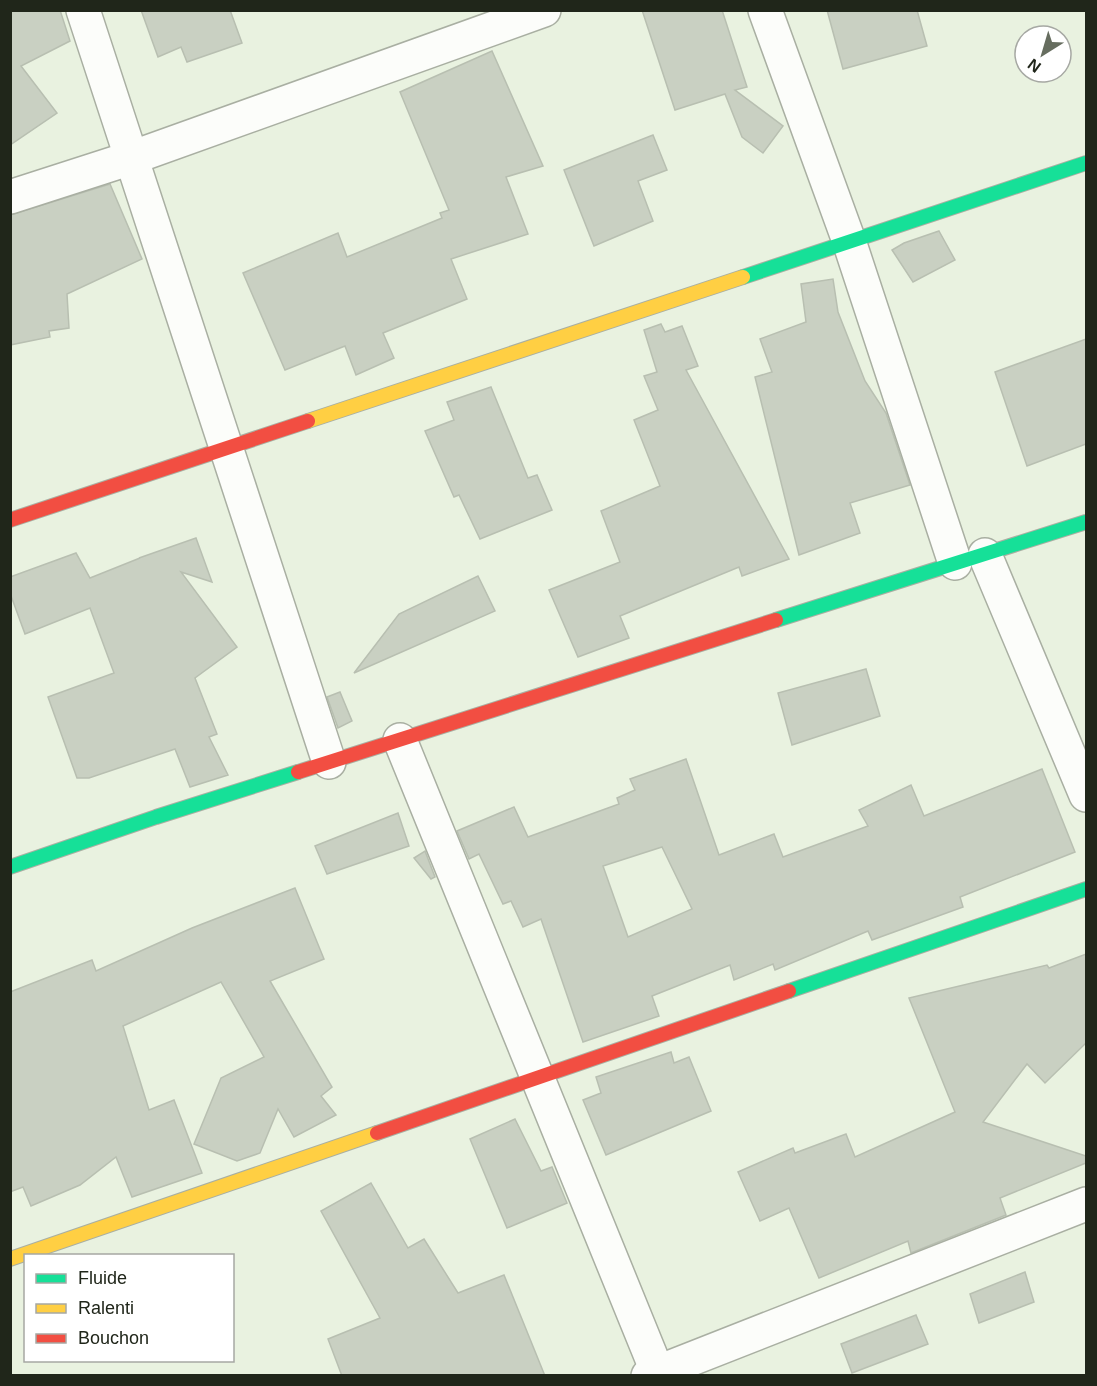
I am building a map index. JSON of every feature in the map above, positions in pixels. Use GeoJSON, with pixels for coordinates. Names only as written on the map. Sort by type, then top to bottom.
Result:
{"type":"FeatureCollection","features":[{"type":"Feature","properties":{"kind":"street"},"geometry":{"type":"LineString","coordinates":[[83,10],[329,762]]}},
{"type":"Feature","properties":{"kind":"street"},"geometry":{"type":"LineString","coordinates":[[10,197],[131,158],[544,10]]}},
{"type":"Feature","properties":{"kind":"street"},"geometry":{"type":"LineString","coordinates":[[765,10],[970,559],[1086,795]]}},
{"type":"Feature","properties":{"kind":"street"},"geometry":{"type":"LineString","coordinates":[[10,520],[1086,163]]}},
{"type":"Feature","properties":{"kind":"street"},"geometry":{"type":"LineString","coordinates":[[10,867],[156,817],[1086,522]]}},
{"type":"Feature","properties":{"kind":"street"},"geometry":{"type":"LineString","coordinates":[[400,740],[538,1077],[655,1374],[1086,1204]]}},
{"type":"Feature","properties":{"kind":"street"},"geometry":{"type":"LineString","coordinates":[[25,1254],[1086,889]]}},
{"type":"Feature","properties":{"kind":"building"},"geometry":{"type":"Polygon","coordinates":[[[10,10],[60,10],[70,41],[21,66],[57,113],[10,145],[10,10]]]}},
{"type":"Feature","properties":{"kind":"building"},"geometry":{"type":"Polygon","coordinates":[[[141,10],[230,10],[242,43],[187,62],[181,47],[158,57],[141,10]]]}},
{"type":"Feature","properties":{"kind":"building"},"geometry":{"type":"Polygon","coordinates":[[[642,10],[722,10],[747,87],[735,90],[783,126],[763,153],[742,137],[725,94],[675,110],[642,10]]]}},
{"type":"Feature","properties":{"kind":"building"},"geometry":{"type":"Polygon","coordinates":[[[827,10],[917,10],[927,46],[843,69],[827,10]]]}},
{"type":"Feature","properties":{"kind":"building"},"geometry":{"type":"Polygon","coordinates":[[[492,51],[543,166],[506,177],[528,234],[451,259],[467,299],[383,333],[394,358],[356,375],[345,346],[285,370],[243,273],[338,233],[347,257],[442,218],[440,213],[449,210],[400,92],[492,51]]]}},
{"type":"Feature","properties":{"kind":"building"},"geometry":{"type":"Polygon","coordinates":[[[653,135],[667,170],[638,181],[653,221],[594,246],[564,170],[653,135]]]}},
{"type":"Feature","properties":{"kind":"building"},"geometry":{"type":"Polygon","coordinates":[[[110,184],[142,259],[67,294],[69,328],[49,331],[50,337],[10,345],[10,215],[110,184]]]}},
{"type":"Feature","properties":{"kind":"building"},"geometry":{"type":"Polygon","coordinates":[[[939,231],[955,260],[913,282],[892,250],[904,243],[939,231]]]}},
{"type":"Feature","properties":{"kind":"building"},"geometry":{"type":"Polygon","coordinates":[[[833,279],[838,312],[865,381],[886,413],[910,485],[850,503],[860,533],[799,555],[755,377],[772,372],[760,339],[806,322],[801,284],[833,279]]]}},
{"type":"Feature","properties":{"kind":"building"},"geometry":{"type":"Polygon","coordinates":[[[661,324],[665,332],[682,326],[698,366],[686,370],[789,559],[742,576],[739,567],[620,616],[629,638],[578,657],[549,590],[620,562],[601,511],[660,486],[634,420],[658,410],[644,376],[657,372],[644,330],[661,324]]]}},
{"type":"Feature","properties":{"kind":"building"},"geometry":{"type":"Polygon","coordinates":[[[1086,339],[1086,444],[1027,466],[995,372],[1086,339]]]}},
{"type":"Feature","properties":{"kind":"building"},"geometry":{"type":"Polygon","coordinates":[[[491,387],[528,478],[537,475],[552,510],[480,539],[459,495],[454,497],[425,431],[454,420],[447,402],[491,387]]]}},
{"type":"Feature","properties":{"kind":"building"},"geometry":{"type":"Polygon","coordinates":[[[196,538],[212,582],[181,572],[237,647],[195,678],[217,734],[209,737],[228,775],[190,787],[175,749],[89,778],[77,778],[48,697],[114,673],[90,608],[25,634],[10,593],[10,577],[76,553],[90,578],[196,538]]]}},
{"type":"Feature","properties":{"kind":"building"},"geometry":{"type":"Polygon","coordinates":[[[478,576],[495,611],[354,673],[399,614],[478,576]]]}},
{"type":"Feature","properties":{"kind":"building"},"geometry":{"type":"Polygon","coordinates":[[[866,669],[880,716],[792,745],[778,693],[866,669]]]}},
{"type":"Feature","properties":{"kind":"building"},"geometry":{"type":"Polygon","coordinates":[[[340,692],[352,721],[338,728],[327,697],[340,692]]]}},
{"type":"Feature","properties":{"kind":"building"},"geometry":{"type":"Polygon","coordinates":[[[686,759],[719,855],[774,834],[783,857],[868,826],[859,810],[911,785],[924,816],[1042,769],[1075,852],[960,897],[963,907],[872,940],[868,931],[775,970],[773,964],[734,980],[730,965],[652,996],[659,1016],[583,1042],[541,919],[523,927],[511,901],[503,904],[479,854],[469,859],[457,831],[514,807],[528,837],[619,804],[617,798],[635,790],[630,779],[686,759]],[[662,847],[603,866],[628,937],[692,909],[662,847]]]}},
{"type":"Feature","properties":{"kind":"building"},"geometry":{"type":"Polygon","coordinates":[[[398,813],[409,846],[327,874],[315,846],[398,813]]]}},
{"type":"Feature","properties":{"kind":"building"},"geometry":{"type":"Polygon","coordinates":[[[425,851],[435,877],[431,879],[414,858],[425,851]]]}},
{"type":"Feature","properties":{"kind":"building"},"geometry":{"type":"Polygon","coordinates":[[[295,888],[324,959],[270,981],[332,1087],[321,1096],[336,1115],[294,1137],[278,1109],[260,1153],[237,1161],[194,1144],[221,1078],[264,1057],[221,982],[123,1026],[149,1110],[174,1100],[202,1173],[132,1197],[116,1157],[80,1185],[31,1206],[23,1187],[10,1192],[10,992],[92,960],[96,971],[192,928],[295,888]]]}},
{"type":"Feature","properties":{"kind":"building"},"geometry":{"type":"Polygon","coordinates":[[[1086,954],[1086,1043],[1045,1083],[1027,1064],[983,1122],[1086,1156],[1086,1163],[1000,1198],[1006,1215],[911,1253],[908,1241],[819,1278],[789,1208],[760,1221],[738,1172],[793,1148],[795,1153],[846,1134],[855,1157],[955,1112],[909,998],[1047,965],[1049,968],[1086,954]]]}},
{"type":"Feature","properties":{"kind":"building"},"geometry":{"type":"Polygon","coordinates":[[[671,1052],[674,1063],[689,1057],[711,1111],[606,1155],[583,1100],[601,1093],[596,1077],[671,1052]]]}},
{"type":"Feature","properties":{"kind":"building"},"geometry":{"type":"Polygon","coordinates":[[[515,1119],[541,1171],[552,1167],[567,1203],[507,1228],[470,1139],[515,1119]]]}},
{"type":"Feature","properties":{"kind":"building"},"geometry":{"type":"Polygon","coordinates":[[[371,1183],[408,1248],[424,1239],[458,1293],[504,1275],[545,1376],[342,1376],[328,1339],[380,1318],[321,1211],[371,1183]]]}},
{"type":"Feature","properties":{"kind":"building"},"geometry":{"type":"Polygon","coordinates":[[[1025,1272],[1034,1302],[979,1323],[970,1294],[1025,1272]]]}},
{"type":"Feature","properties":{"kind":"building"},"geometry":{"type":"Polygon","coordinates":[[[916,1315],[928,1344],[852,1373],[841,1344],[916,1315]]]}},
{"type":"Feature","properties":{"kind":"traffic: fast"},"geometry":{"type":"LineString","coordinates":[[743,277],[1086,163]]}},
{"type":"Feature","properties":{"kind":"traffic: fast"},"geometry":{"type":"LineString","coordinates":[[776,620],[1086,522]]}},
{"type":"Feature","properties":{"kind":"traffic: fast"},"geometry":{"type":"LineString","coordinates":[[10,867],[298,772]]}},
{"type":"Feature","properties":{"kind":"traffic: fast"},"geometry":{"type":"LineString","coordinates":[[789,991],[1086,889]]}},
{"type":"Feature","properties":{"kind":"traffic: slow"},"geometry":{"type":"LineString","coordinates":[[308,421],[743,277]]}},
{"type":"Feature","properties":{"kind":"traffic: slow"},"geometry":{"type":"LineString","coordinates":[[25,1254],[377,1133]]}},
{"type":"Feature","properties":{"kind":"traffic: slow"},"geometry":{"type":"LineString","coordinates":[[10,1259],[24,1254]]}},
{"type":"Feature","properties":{"kind":"traffic: jam"},"geometry":{"type":"LineString","coordinates":[[10,520],[308,421]]}},
{"type":"Feature","properties":{"kind":"traffic: jam"},"geometry":{"type":"LineString","coordinates":[[298,772],[776,620]]}},
{"type":"Feature","properties":{"kind":"traffic: jam"},"geometry":{"type":"LineString","coordinates":[[377,1133],[789,991]]}}]}
